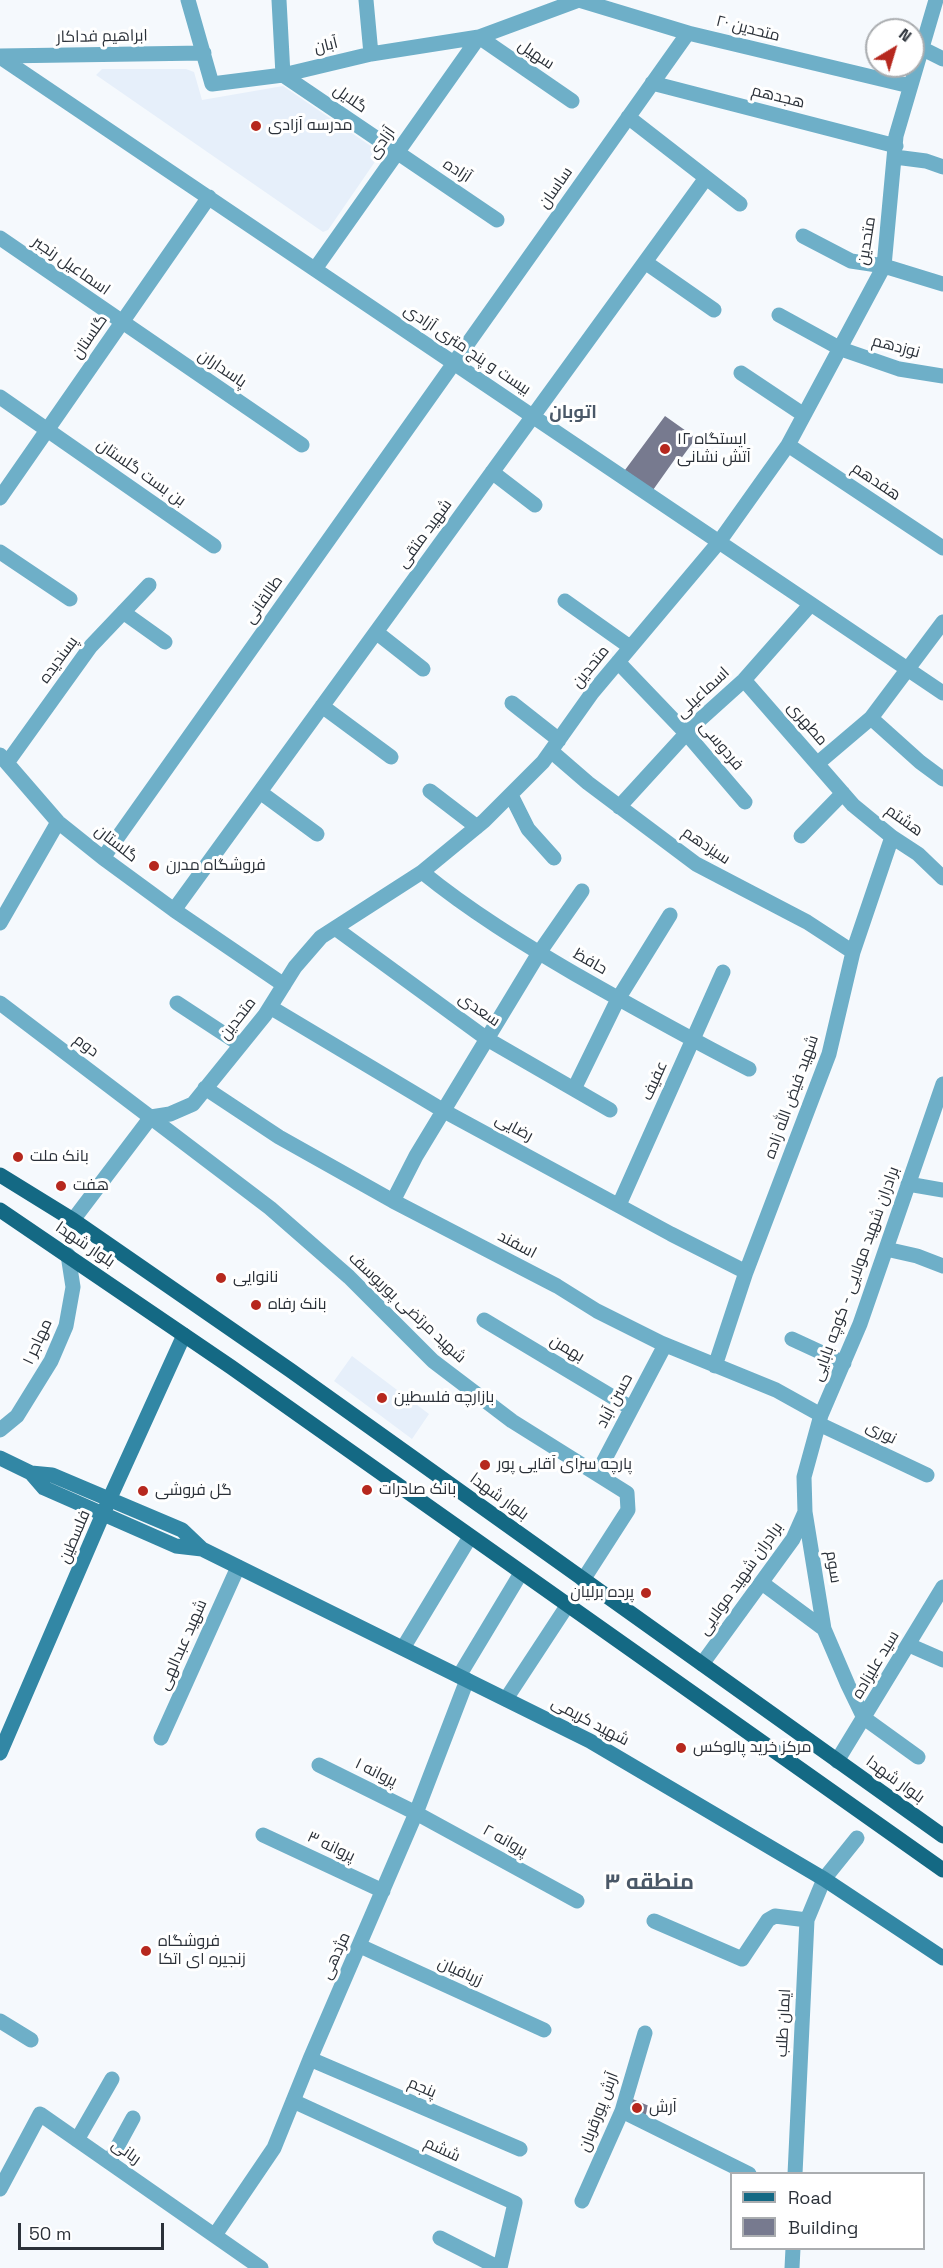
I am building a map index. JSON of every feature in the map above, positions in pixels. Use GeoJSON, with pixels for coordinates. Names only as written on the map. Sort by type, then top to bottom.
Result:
{"type":"FeatureCollection","features":[{"type":"Feature","properties":{"kind":"main road","name":"بلوار شهدا"},"geometry":{"type":"LineString","coordinates":[[0,1175],[73,1220],[290,1370],[943,1836]]}},
{"type":"Feature","properties":{"kind":"main road","name":"بلوار شهدا"},"geometry":{"type":"LineString","coordinates":[[0,1209],[184,1335],[943,1870]]}},
{"type":"Feature","properties":{"kind":"main road","name":"فلسطین"},"geometry":{"type":"LineString","coordinates":[[0,1753],[184,1335]]}},
{"type":"Feature","properties":{"kind":"main road"},"geometry":{"type":"LineString","coordinates":[[0,1458],[32,1473]]}},
{"type":"Feature","properties":{"kind":"main road","name":"شهید کریمی"},"geometry":{"type":"LineString","coordinates":[[32,1473],[52,1475],[182,1530],[202,1549],[590,1741],[824,1879],[943,1958]]}},
{"type":"Feature","properties":{"kind":"main road","name":"شهید کریمی"},"geometry":{"type":"LineString","coordinates":[[32,1473],[44,1488],[104,1515],[176,1546],[202,1549]]}},
{"type":"Feature","properties":{"kind":"street"},"geometry":{"type":"LineString","coordinates":[[188,0],[204,53]]}},
{"type":"Feature","properties":{"kind":"street"},"geometry":{"type":"LineString","coordinates":[[279,0],[283,75]]}},
{"type":"Feature","properties":{"kind":"street"},"geometry":{"type":"LineString","coordinates":[[366,0],[371,54]]}},
{"type":"Feature","properties":{"kind":"street","name":"آبان"},"geometry":{"type":"LineString","coordinates":[[204,53],[213,84],[283,75],[371,54],[479,38],[579,0]]}},
{"type":"Feature","properties":{"kind":"street","name":"متحدین ۲۰"},"geometry":{"type":"LineString","coordinates":[[579,0],[688,33],[910,86]]}},
{"type":"Feature","properties":{"kind":"street","name":"متحدین"},"geometry":{"type":"LineString","coordinates":[[925,35],[936,0]]}},
{"type":"Feature","properties":{"kind":"street","name":"ساسان"},"geometry":{"type":"LineString","coordinates":[[454,363],[688,33]]}},
{"type":"Feature","properties":{"kind":"street","name":"سهیل"},"geometry":{"type":"LineString","coordinates":[[479,38],[572,101]]}},
{"type":"Feature","properties":{"kind":"street","name":"آزادی"},"geometry":{"type":"LineString","coordinates":[[315,269],[479,38]]}},
{"type":"Feature","properties":{"kind":"street"},"geometry":{"type":"LineString","coordinates":[[925,50],[943,59]]}},
{"type":"Feature","properties":{"kind":"street","name":"ابراهیم فداکار"},"geometry":{"type":"LineString","coordinates":[[0,56],[204,53]]}},
{"type":"Feature","properties":{"kind":"street","name":"بیست و پنج متری آزادی"},"geometry":{"type":"LineString","coordinates":[[0,56],[943,693]]}},
{"type":"Feature","properties":{"kind":"street","name":"گلایل"},"geometry":{"type":"LineString","coordinates":[[283,75],[396,153]]}},
{"type":"Feature","properties":{"kind":"street","name":"متحدین"},"geometry":{"type":"LineString","coordinates":[[151,1117],[170,1114],[193,1104],[270,1007],[295,967],[321,937],[423,872],[511,795],[543,762],[592,693],[719,542],[788,445],[885,266],[896,135],[912,78]]}},
{"type":"Feature","properties":{"kind":"street","name":"هجدهم"},"geometry":{"type":"LineString","coordinates":[[652,83],[895,151],[943,167]]}},
{"type":"Feature","properties":{"kind":"street"},"geometry":{"type":"LineString","coordinates":[[628,117],[740,204]]}},
{"type":"Feature","properties":{"kind":"street","name":"آزاده"},"geometry":{"type":"LineString","coordinates":[[396,153],[497,220]]}},
{"type":"Feature","properties":{"kind":"street","name":"شهید متقی"},"geometry":{"type":"LineString","coordinates":[[174,910],[706,178]]}},
{"type":"Feature","properties":{"kind":"street","name":"گلستان"},"geometry":{"type":"LineString","coordinates":[[0,498],[209,198]]}},
{"type":"Feature","properties":{"kind":"street"},"geometry":{"type":"LineString","coordinates":[[803,236],[851,261],[885,266],[943,284]]}},
{"type":"Feature","properties":{"kind":"street","name":"اسماعیل رنجبر"},"geometry":{"type":"LineString","coordinates":[[0,238],[122,323]]}},
{"type":"Feature","properties":{"kind":"street"},"geometry":{"type":"LineString","coordinates":[[645,262],[714,310]]}},
{"type":"Feature","properties":{"kind":"street","name":"نوزدهم"},"geometry":{"type":"LineString","coordinates":[[779,315],[841,349],[899,369],[943,376]]}},
{"type":"Feature","properties":{"kind":"street","name":"پاسداران"},"geometry":{"type":"LineString","coordinates":[[122,323],[302,445]]}},
{"type":"Feature","properties":{"kind":"street","name":"طالقانی"},"geometry":{"type":"LineString","coordinates":[[103,858],[454,363]]}},
{"type":"Feature","properties":{"kind":"street"},"geometry":{"type":"LineString","coordinates":[[741,373],[804,416]]}},
{"type":"Feature","properties":{"kind":"street","name":"بن بست گلستان"},"geometry":{"type":"LineString","coordinates":[[0,397],[214,546]]}},
{"type":"Feature","properties":{"kind":"street","name":"هفدهم"},"geometry":{"type":"LineString","coordinates":[[788,445],[943,548]]}},
{"type":"Feature","properties":{"kind":"street"},"geometry":{"type":"LineString","coordinates":[[492,472],[535,505]]}},
{"type":"Feature","properties":{"kind":"street"},"geometry":{"type":"LineString","coordinates":[[0,552],[70,599]]}},
{"type":"Feature","properties":{"kind":"street","name":"پسندیده"},"geometry":{"type":"LineString","coordinates":[[3,759],[91,646],[148,585]]}},
{"type":"Feature","properties":{"kind":"street"},"geometry":{"type":"LineString","coordinates":[[565,601],[630,648]]}},
{"type":"Feature","properties":{"kind":"street","name":"اسماعیلی"},"geometry":{"type":"LineString","coordinates":[[619,807],[686,733],[744,680],[812,604]]}},
{"type":"Feature","properties":{"kind":"street"},"geometry":{"type":"LineString","coordinates":[[123,612],[165,642]]}},
{"type":"Feature","properties":{"kind":"street"},"geometry":{"type":"LineString","coordinates":[[818,763],[872,718],[943,622]]}},
{"type":"Feature","properties":{"kind":"street"},"geometry":{"type":"LineString","coordinates":[[376,632],[423,669]]}},
{"type":"Feature","properties":{"kind":"street","name":"فردوسی"},"geometry":{"type":"LineString","coordinates":[[618,662],[686,733],[745,802]]}},
{"type":"Feature","properties":{"kind":"street","name":"مطهری"},"geometry":{"type":"LineString","coordinates":[[744,680],[843,793]]}},
{"type":"Feature","properties":{"kind":"street","name":"سیزدهم"},"geometry":{"type":"LineString","coordinates":[[512,703],[619,807],[696,864],[750,895],[807,922],[853,952]]}},
{"type":"Feature","properties":{"kind":"street"},"geometry":{"type":"LineString","coordinates":[[322,706],[391,757]]}},
{"type":"Feature","properties":{"kind":"street"},"geometry":{"type":"LineString","coordinates":[[872,718],[920,762],[943,779]]}},
{"type":"Feature","properties":{"kind":"street","name":"گلستان"},"geometry":{"type":"LineString","coordinates":[[3,759],[58,822],[174,910],[284,985]]}},
{"type":"Feature","properties":{"kind":"street"},"geometry":{"type":"LineString","coordinates":[[430,791],[477,827]]}},
{"type":"Feature","properties":{"kind":"street"},"geometry":{"type":"LineString","coordinates":[[260,792],[317,834]]}},
{"type":"Feature","properties":{"kind":"street"},"geometry":{"type":"LineString","coordinates":[[801,836],[843,793]]}},
{"type":"Feature","properties":{"kind":"street","name":"هشتم"},"geometry":{"type":"LineString","coordinates":[[843,793],[892,837],[918,854],[943,878]]}},
{"type":"Feature","properties":{"kind":"street"},"geometry":{"type":"LineString","coordinates":[[511,795],[528,829],[554,858]]}},
{"type":"Feature","properties":{"kind":"street"},"geometry":{"type":"LineString","coordinates":[[0,923],[58,822]]}},
{"type":"Feature","properties":{"kind":"street","name":"شهید فیض الله زاده"},"geometry":{"type":"LineString","coordinates":[[716,1366],[746,1272],[828,1054],[853,952],[892,837]]}},
{"type":"Feature","properties":{"kind":"street","name":"حافظ"},"geometry":{"type":"LineString","coordinates":[[423,872],[479,915],[539,953],[618,999],[749,1069]]}},
{"type":"Feature","properties":{"kind":"street"},"geometry":{"type":"LineString","coordinates":[[393,1201],[416,1156],[539,953],[582,891]]}},
{"type":"Feature","properties":{"kind":"street"},"geometry":{"type":"LineString","coordinates":[[574,1089],[618,999],[670,915]]}},
{"type":"Feature","properties":{"kind":"street","name":"سعدی"},"geometry":{"type":"LineString","coordinates":[[335,928],[488,1039],[610,1110]]}},
{"type":"Feature","properties":{"kind":"street","name":"عفیف"},"geometry":{"type":"LineString","coordinates":[[619,1206],[723,972]]}},
{"type":"Feature","properties":{"kind":"street","name":"دوم"},"geometry":{"type":"LineString","coordinates":[[0,1003],[151,1117]]}},
{"type":"Feature","properties":{"kind":"street"},"geometry":{"type":"LineString","coordinates":[[177,1003],[241,1045]]}},
{"type":"Feature","properties":{"kind":"street","name":"رضایی"},"geometry":{"type":"LineString","coordinates":[[270,1007],[444,1111],[746,1272]]}},
{"type":"Feature","properties":{"kind":"street","name":"برادران شهید مولایی - کوچه بابایی"},"geometry":{"type":"LineString","coordinates":[[806,1512],[804,1477],[820,1419],[844,1363],[886,1249],[943,1084]]}},
{"type":"Feature","properties":{"kind":"street","name":"اسفند"},"geometry":{"type":"LineString","coordinates":[[205,1088],[279,1137],[393,1201],[557,1286],[597,1311],[665,1345],[776,1390],[820,1419]]}},
{"type":"Feature","properties":{"kind":"street"},"geometry":{"type":"LineString","coordinates":[[73,1220],[151,1117]]}},
{"type":"Feature","properties":{"kind":"street","name":"شهید مرتضی پوریوسف"},"geometry":{"type":"LineString","coordinates":[[151,1117],[279,1216],[349,1278],[433,1361],[512,1421],[627,1493],[628,1510],[583,1580]]}},
{"type":"Feature","properties":{"kind":"street"},"geometry":{"type":"LineString","coordinates":[[908,1184],[943,1190]]}},
{"type":"Feature","properties":{"kind":"street"},"geometry":{"type":"LineString","coordinates":[[886,1249],[917,1256],[943,1266]]}},
{"type":"Feature","properties":{"kind":"street","name":"مهاجر ۱"},"geometry":{"type":"LineString","coordinates":[[0,1430],[17,1416],[51,1361],[66,1326],[73,1287],[68,1255]]}},
{"type":"Feature","properties":{"kind":"street","name":"بهمن"},"geometry":{"type":"LineString","coordinates":[[484,1320],[631,1408]]}},
{"type":"Feature","properties":{"kind":"street"},"geometry":{"type":"LineString","coordinates":[[792,1339],[844,1363]]}},
{"type":"Feature","properties":{"kind":"street","name":"حسن آباد"},"geometry":{"type":"LineString","coordinates":[[597,1473],[665,1345]]}},
{"type":"Feature","properties":{"kind":"street","name":"نوری"},"geometry":{"type":"LineString","coordinates":[[820,1419],[927,1475]]}},
{"type":"Feature","properties":{"kind":"street","name":"برادران شهید مولایی"},"geometry":{"type":"LineString","coordinates":[[702,1664],[793,1539],[806,1512]]}},
{"type":"Feature","properties":{"kind":"street","name":"سوم"},"geometry":{"type":"LineString","coordinates":[[806,1512],[824,1629]]}},
{"type":"Feature","properties":{"kind":"street"},"geometry":{"type":"LineString","coordinates":[[402,1648],[470,1537]]}},
{"type":"Feature","properties":{"kind":"street","name":"شهید عبدالهی"},"geometry":{"type":"LineString","coordinates":[[161,1738],[238,1567]]}},
{"type":"Feature","properties":{"kind":"street","name":"مژدهی"},"geometry":{"type":"LineString","coordinates":[[215,2235],[274,2148],[416,1813],[463,1678],[521,1573]]}},
{"type":"Feature","properties":{"kind":"street"},"geometry":{"type":"LineString","coordinates":[[762,1583],[824,1629],[864,1718],[918,1757]]}},
{"type":"Feature","properties":{"kind":"street","name":"سید علیزاده"},"geometry":{"type":"LineString","coordinates":[[837,1761],[943,1587]]}},
{"type":"Feature","properties":{"kind":"street"},"geometry":{"type":"LineString","coordinates":[[506,1699],[567,1606]]}},
{"type":"Feature","properties":{"kind":"street"},"geometry":{"type":"LineString","coordinates":[[909,1645],[943,1660]]}},
{"type":"Feature","properties":{"kind":"street","name":"پروانه ۱"},"geometry":{"type":"LineString","coordinates":[[319,1765],[416,1813]]}},
{"type":"Feature","properties":{"kind":"street","name":"پروانه ۲"},"geometry":{"type":"LineString","coordinates":[[416,1813],[577,1901]]}},
{"type":"Feature","properties":{"kind":"street","name":"پروانه ۳"},"geometry":{"type":"LineString","coordinates":[[263,1835],[383,1891]]}},
{"type":"Feature","properties":{"kind":"street","name":"ایمان طلب"},"geometry":{"type":"LineString","coordinates":[[795,2172],[807,1920],[824,1879],[857,1838]]}},
{"type":"Feature","properties":{"kind":"street"},"geometry":{"type":"LineString","coordinates":[[654,1922],[742,1959],[768,1920],[775,1916],[807,1920]]}},
{"type":"Feature","properties":{"kind":"street","name":"زربافیان"},"geometry":{"type":"LineString","coordinates":[[360,1946],[544,2030]]}},
{"type":"Feature","properties":{"kind":"street"},"geometry":{"type":"LineString","coordinates":[[0,2021],[31,2040]]}},
{"type":"Feature","properties":{"kind":"street","name":"آرش پورقربان"},"geometry":{"type":"LineString","coordinates":[[582,2201],[622,2110],[645,2034]]}},
{"type":"Feature","properties":{"kind":"street","name":"پنجم"},"geometry":{"type":"LineString","coordinates":[[310,2059],[520,2149]]}},
{"type":"Feature","properties":{"kind":"street"},"geometry":{"type":"LineString","coordinates":[[77,2140],[112,2079]]}},
{"type":"Feature","properties":{"kind":"street","name":"ششم"},"geometry":{"type":"LineString","coordinates":[[293,2101],[515,2203],[500,2268],[440,2238]]}},
{"type":"Feature","properties":{"kind":"street"},"geometry":{"type":"LineString","coordinates":[[622,2110],[745,2172]]}},
{"type":"Feature","properties":{"kind":"street","name":"ربانی"},"geometry":{"type":"LineString","coordinates":[[0,2189],[40,2114],[261,2268]]}},
{"type":"Feature","properties":{"kind":"street"},"geometry":{"type":"LineString","coordinates":[[109,2162],[133,2118]]}},
{"type":"Feature","properties":{"kind":"street"},"geometry":{"type":"LineString","coordinates":[[792,2268],[793,2250]]}},
{"type":"Feature","properties":{"kind":"shaded area","name":"مدرسه آزادی"},"geometry":{"type":"Polygon","coordinates":[[[102,69],[186,69],[194,72],[202,100],[283,86],[381,153],[328,230],[323,232],[96,75],[102,69]]]}},
{"type":"Feature","properties":{"kind":"shaded area","name":"بازارچه فلسطین"},"geometry":{"type":"Polygon","coordinates":[[[352,1356],[429,1414],[412,1439],[334,1381],[352,1356]]]}},
{"type":"Feature","properties":{"kind":"building","name":"ایستگاه ۱۲ آتش نشانی"},"geometry":{"type":"Polygon","coordinates":[[[665,416],[696,438],[680,460],[675,459],[653,490],[625,470],[665,416]]]}},
{"type":"Feature","properties":{"kind":"building","name":"آرش"},"geometry":{"type":"Polygon","coordinates":[[[628,2097],[649,2106],[644,2119],[624,2110],[628,2097]]]}},
{"type":"Feature","properties":{"kind":"place","name":"مدرسه آزادی"},"geometry":{"type":"Point","coordinates":[256,126]}},
{"type":"Feature","properties":{"kind":"place","name":"ایستگاه ۱۲ آتش نشانی"},"geometry":{"type":"Point","coordinates":[665,449]}},
{"type":"Feature","properties":{"kind":"place","name":"فروشگاه مدرن"},"geometry":{"type":"Point","coordinates":[154,866]}},
{"type":"Feature","properties":{"kind":"place","name":"بانک ملت"},"geometry":{"type":"Point","coordinates":[18,1157]}},
{"type":"Feature","properties":{"kind":"place","name":"هفت"},"geometry":{"type":"Point","coordinates":[61,1186]}},
{"type":"Feature","properties":{"kind":"place","name":"نانوایی"},"geometry":{"type":"Point","coordinates":[221,1278]}},
{"type":"Feature","properties":{"kind":"place","name":"بانک رفاه"},"geometry":{"type":"Point","coordinates":[256,1305]}},
{"type":"Feature","properties":{"kind":"place","name":"بازارچه فلسطین"},"geometry":{"type":"Point","coordinates":[382,1398]}},
{"type":"Feature","properties":{"kind":"place","name":"پارچه سرای آقایی پور"},"geometry":{"type":"Point","coordinates":[485,1465]}},
{"type":"Feature","properties":{"kind":"place","name":"بانک صادرات"},"geometry":{"type":"Point","coordinates":[367,1490]}},
{"type":"Feature","properties":{"kind":"place","name":"گل فروشی"},"geometry":{"type":"Point","coordinates":[143,1491]}},
{"type":"Feature","properties":{"kind":"place","name":"پرده برلیان"},"geometry":{"type":"Point","coordinates":[646,1593]}},
{"type":"Feature","properties":{"kind":"place","name":"مركز خريد پالوكس"},"geometry":{"type":"Point","coordinates":[681,1748]}},
{"type":"Feature","properties":{"kind":"place","name":"فروشگاه زنجیره ای اتکا"},"geometry":{"type":"Point","coordinates":[146,1951]}},
{"type":"Feature","properties":{"kind":"place","name":"آرش"},"geometry":{"type":"Point","coordinates":[637,2108]}},
{"type":"Feature","properties":{"kind":"district","name":"اتوبان"},"geometry":{"type":"Point","coordinates":[573,413]}},
{"type":"Feature","properties":{"kind":"district","name":"منطقه ۳"},"geometry":{"type":"Point","coordinates":[649,1883]}}]}
